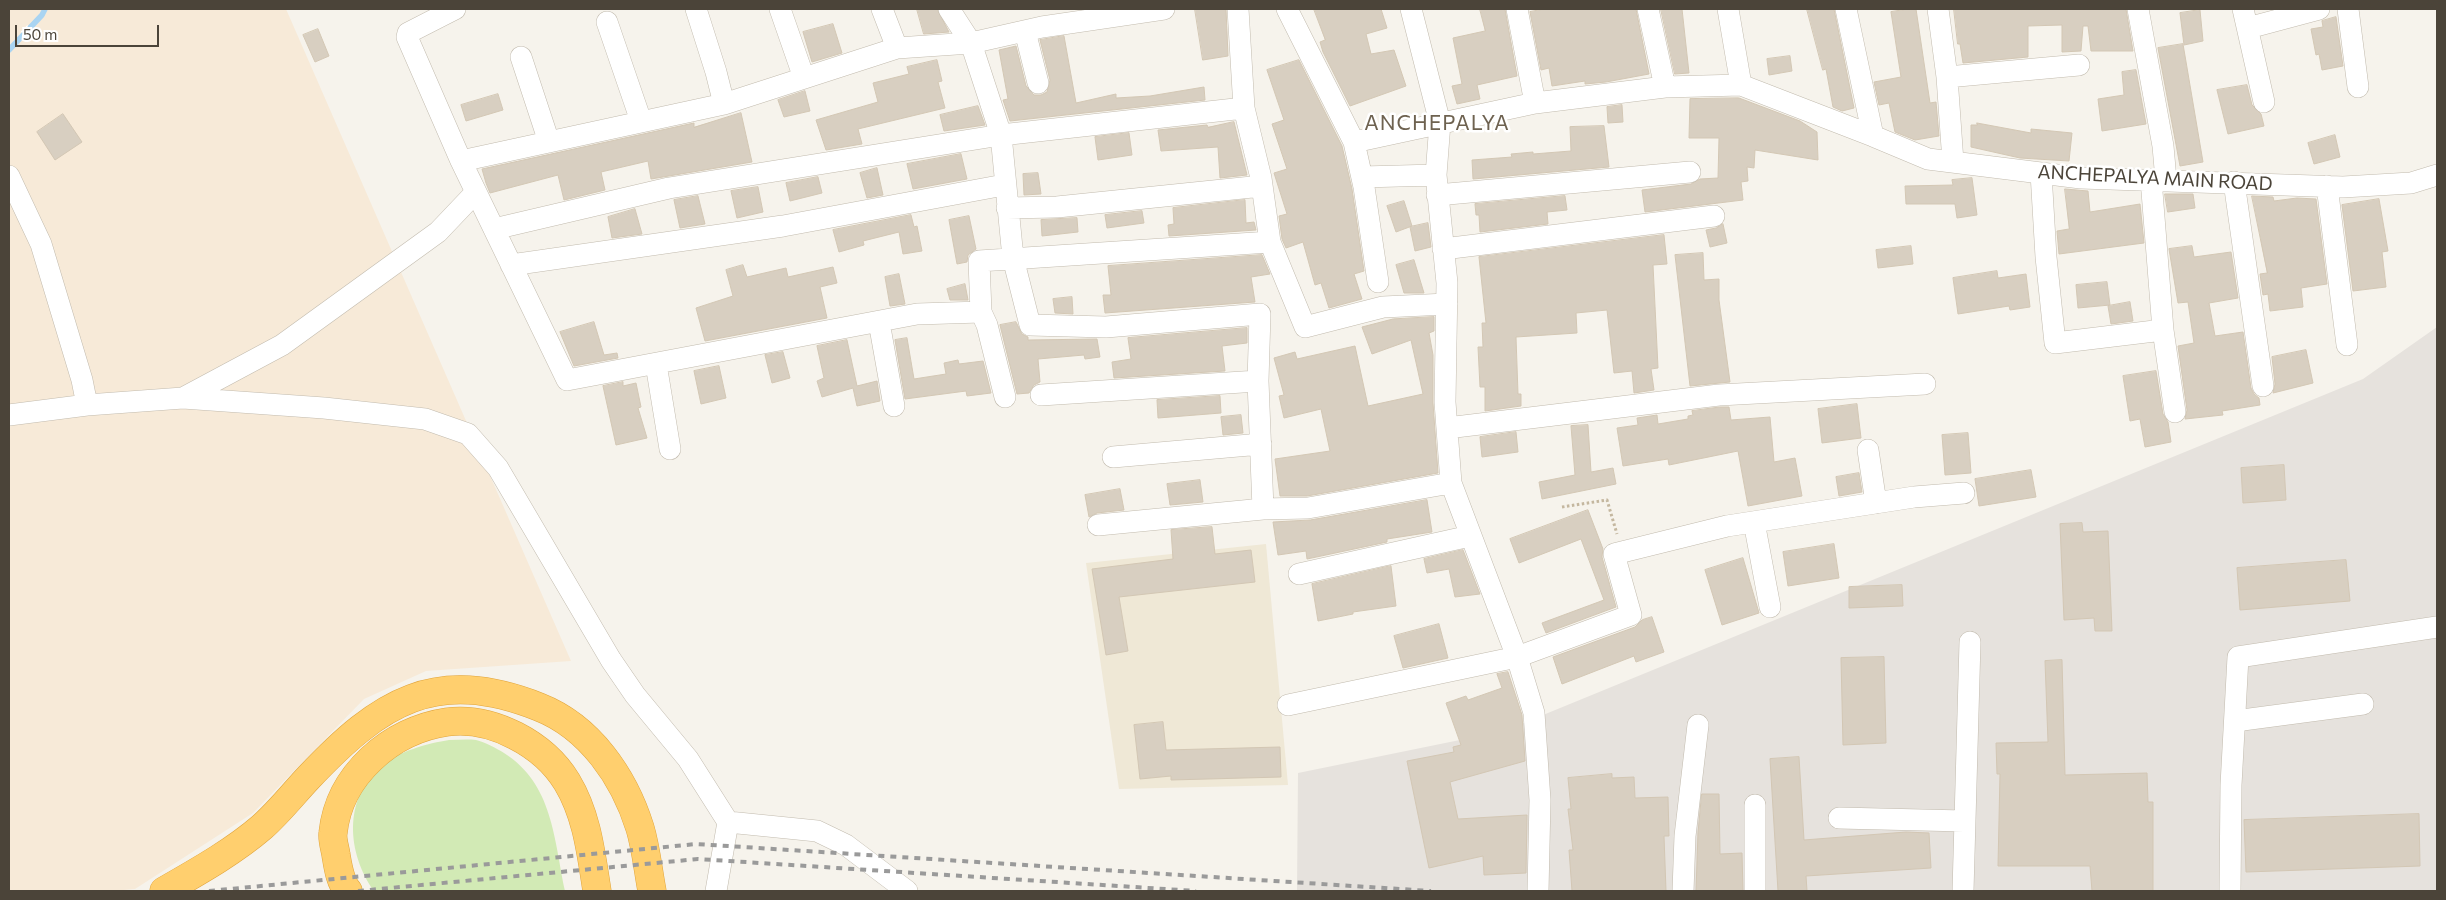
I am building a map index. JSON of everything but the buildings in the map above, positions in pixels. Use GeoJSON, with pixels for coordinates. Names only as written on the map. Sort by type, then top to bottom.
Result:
{"type":"FeatureCollection","features":[{"type":"Feature","properties":{"kind":"highway"},"geometry":{"type":"LineString","coordinates":[[164,891],[201,870],[261,827],[353,733],[385,711],[416,695],[444,690],[478,690],[518,699],[550,712],[579,730],[604,757],[630,801],[640,829],[652,891]]}},
{"type":"Feature","properties":{"kind":"highway"},"geometry":{"type":"LineString","coordinates":[[348,891],[338,865],[332,835],[339,805],[354,776],[375,756],[399,739],[423,727],[449,722],[478,723],[507,732],[529,743],[547,758],[566,780],[577,801],[586,827],[597,891]]}},
{"type":"Feature","properties":{"kind":"street"},"geometry":{"type":"LineString","coordinates":[[455,9],[416,28],[408,33],[407,37],[461,161],[567,380],[917,314],[981,312]]}},
{"type":"Feature","properties":{"kind":"street"},"geometry":{"type":"LineString","coordinates":[[696,9],[724,104]]}},
{"type":"Feature","properties":{"kind":"street"},"geometry":{"type":"LineString","coordinates":[[780,9],[804,78]]}},
{"type":"Feature","properties":{"kind":"street"},"geometry":{"type":"LineString","coordinates":[[882,9],[897,48]]}},
{"type":"Feature","properties":{"kind":"street"},"geometry":{"type":"LineString","coordinates":[[949,9],[971,42],[1001,135],[1004,185],[1013,258],[1030,324],[1106,327],[1260,314],[1258,380],[1262,444],[1263,509]]}},
{"type":"Feature","properties":{"kind":"street"},"geometry":{"type":"LineString","coordinates":[[461,161],[724,104],[897,48],[971,42],[1034,22],[1164,9]]}},
{"type":"Feature","properties":{"kind":"street"},"geometry":{"type":"LineString","coordinates":[[1238,9],[1244,108],[1262,186],[1270,242],[1305,327],[1383,307],[1447,304]]}},
{"type":"Feature","properties":{"kind":"street"},"geometry":{"type":"LineString","coordinates":[[1287,9],[1354,142],[1362,177],[1378,282]]}},
{"type":"Feature","properties":{"kind":"street"},"geometry":{"type":"LineString","coordinates":[[1411,9],[1440,123],[1437,185],[1444,250],[1447,304],[1445,402],[1451,483],[1517,658],[1534,713],[1540,800],[1538,891]]}},
{"type":"Feature","properties":{"kind":"street"},"geometry":{"type":"LineString","coordinates":[[1517,9],[1535,103]]}},
{"type":"Feature","properties":{"kind":"street"},"geometry":{"type":"LineString","coordinates":[[1648,9],[1665,87]]}},
{"type":"Feature","properties":{"kind":"street"},"geometry":{"type":"LineString","coordinates":[[1731,9],[1741,85]]}},
{"type":"Feature","properties":{"kind":"street"},"geometry":{"type":"LineString","coordinates":[[1846,9],[1873,136]]}},
{"type":"Feature","properties":{"kind":"street"},"geometry":{"type":"LineString","coordinates":[[1938,9],[1947,77],[1953,162]]}},
{"type":"Feature","properties":{"kind":"street"},"geometry":{"type":"LineString","coordinates":[[2138,9],[2163,146],[2159,180],[2163,330],[2175,412]]}},
{"type":"Feature","properties":{"kind":"street"},"geometry":{"type":"LineString","coordinates":[[2264,102],[2246,18],[2319,9]]}},
{"type":"Feature","properties":{"kind":"street"},"geometry":{"type":"LineString","coordinates":[[2348,9],[2358,87]]}},
{"type":"Feature","properties":{"kind":"street"},"geometry":{"type":"LineString","coordinates":[[607,22],[641,122]]}},
{"type":"Feature","properties":{"kind":"street"},"geometry":{"type":"LineString","coordinates":[[1034,22],[1038,83]]}},
{"type":"Feature","properties":{"kind":"street"},"geometry":{"type":"LineString","coordinates":[[521,57],[549,142]]}},
{"type":"Feature","properties":{"kind":"street"},"geometry":{"type":"LineString","coordinates":[[1947,77],[2079,65]]}},
{"type":"Feature","properties":{"kind":"street","name":"ANCHEPALYA MAIN ROAD"},"geometry":{"type":"LineString","coordinates":[[1354,142],[1535,103],[1665,87],[1741,85],[1928,159],[2081,178],[2342,187],[2411,183],[2437,175]]}},
{"type":"Feature","properties":{"kind":"street"},"geometry":{"type":"LineString","coordinates":[[494,229],[669,188],[1001,135],[1244,108]]}},
{"type":"Feature","properties":{"kind":"street"},"geometry":{"type":"LineString","coordinates":[[1362,177],[1437,185],[1690,172]]}},
{"type":"Feature","properties":{"kind":"street"},"geometry":{"type":"LineString","coordinates":[[2041,173],[2046,257],[2055,343],[2163,330]]}},
{"type":"Feature","properties":{"kind":"street"},"geometry":{"type":"LineString","coordinates":[[9,176],[41,244],[82,380],[87,405]]}},
{"type":"Feature","properties":{"kind":"street"},"geometry":{"type":"LineString","coordinates":[[2234,182],[2264,386]]}},
{"type":"Feature","properties":{"kind":"street"},"geometry":{"type":"LineString","coordinates":[[512,265],[783,226],[1004,185]]}},
{"type":"Feature","properties":{"kind":"street"},"geometry":{"type":"LineString","coordinates":[[1007,208],[1057,207],[1262,186]]}},
{"type":"Feature","properties":{"kind":"street"},"geometry":{"type":"LineString","coordinates":[[2327,186],[2347,345]]}},
{"type":"Feature","properties":{"kind":"street"},"geometry":{"type":"LineString","coordinates":[[182,398],[282,345],[438,232],[476,192]]}},
{"type":"Feature","properties":{"kind":"street"},"geometry":{"type":"LineString","coordinates":[[1444,250],[1714,216]]}},
{"type":"Feature","properties":{"kind":"street"},"geometry":{"type":"LineString","coordinates":[[1005,397],[987,325],[981,312],[978,261],[1270,242]]}},
{"type":"Feature","properties":{"kind":"street"},"geometry":{"type":"LineString","coordinates":[[879,322],[894,406]]}},
{"type":"Feature","properties":{"kind":"street"},"geometry":{"type":"LineString","coordinates":[[656,364],[670,449]]}},
{"type":"Feature","properties":{"kind":"street"},"geometry":{"type":"LineString","coordinates":[[1040,395],[1258,380]]}},
{"type":"Feature","properties":{"kind":"street"},"geometry":{"type":"LineString","coordinates":[[1447,428],[1718,395],[1925,384]]}},
{"type":"Feature","properties":{"kind":"street"},"geometry":{"type":"LineString","coordinates":[[9,415],[87,405],[182,398],[324,408],[426,419],[468,434],[498,468],[611,660],[635,695],[688,759],[728,822],[716,891]]}},
{"type":"Feature","properties":{"kind":"street"},"geometry":{"type":"LineString","coordinates":[[1113,457],[1262,444]]}},
{"type":"Feature","properties":{"kind":"street"},"geometry":{"type":"LineString","coordinates":[[1868,450],[1876,503]]}},
{"type":"Feature","properties":{"kind":"street"},"geometry":{"type":"LineString","coordinates":[[1098,525],[1263,509],[1308,508],[1451,483]]}},
{"type":"Feature","properties":{"kind":"street"},"geometry":{"type":"LineString","coordinates":[[1288,705],[1517,658],[1631,614],[1614,554],[1727,526],[1876,503],[1964,492]]}},
{"type":"Feature","properties":{"kind":"street"},"geometry":{"type":"LineString","coordinates":[[1754,522],[1770,606]]}},
{"type":"Feature","properties":{"kind":"street"},"geometry":{"type":"LineString","coordinates":[[1299,574],[1470,536]]}},
{"type":"Feature","properties":{"kind":"street"},"geometry":{"type":"LineString","coordinates":[[2230,891],[2232,785],[2238,657],[2437,627]]}},
{"type":"Feature","properties":{"kind":"street"},"geometry":{"type":"LineString","coordinates":[[1963,891],[1970,642]]}},
{"type":"Feature","properties":{"kind":"street"},"geometry":{"type":"LineString","coordinates":[[2235,721],[2363,704]]}},
{"type":"Feature","properties":{"kind":"street"},"geometry":{"type":"LineString","coordinates":[[1683,891],[1685,836],[1698,725]]}},
{"type":"Feature","properties":{"kind":"street"},"geometry":{"type":"LineString","coordinates":[[1755,805],[1755,891]]}},
{"type":"Feature","properties":{"kind":"street"},"geometry":{"type":"LineString","coordinates":[[1839,818],[1964,821]]}},
{"type":"Feature","properties":{"kind":"street"},"geometry":{"type":"LineString","coordinates":[[728,822],[817,831],[846,845],[907,891]]}},
{"type":"Feature","properties":{"kind":"path"},"geometry":{"type":"LineString","coordinates":[[1562,507],[1607,500],[1623,552]]}},
{"type":"Feature","properties":{"kind":"shaded area"},"geometry":{"type":"Polygon","coordinates":[[[9,9],[286,9],[571,661],[426,671],[364,699],[253,813],[135,889],[112,891],[9,891],[9,9]]]}},
{"type":"Feature","properties":{"kind":"shaded area"},"geometry":{"type":"Polygon","coordinates":[[[2437,327],[2437,891],[1297,891],[1298,773],[1504,731],[2363,379],[2437,327]]]}},
{"type":"Feature","properties":{"kind":"shaded area"},"geometry":{"type":"Polygon","coordinates":[[[1266,544],[1288,785],[1119,789],[1086,563],[1266,544]]]}},
{"type":"Feature","properties":{"kind":"green space"},"geometry":{"type":"Polygon","coordinates":[[[449,740],[476,740],[490,745],[520,766],[533,780],[549,814],[565,891],[374,891],[358,860],[354,843],[355,810],[360,794],[369,779],[381,766],[395,756],[432,743],[449,740]]]}},
{"type":"Feature","properties":{"kind":"waterway"},"geometry":{"type":"LineString","coordinates":[[9,50],[42,15],[45,9]]}},
{"type":"Feature","properties":{"kind":"railway"},"geometry":{"type":"LineString","coordinates":[[209,891],[696,844],[1431,891]]}},
{"type":"Feature","properties":{"kind":"railway"},"geometry":{"type":"LineString","coordinates":[[358,891],[698,859],[1196,891]]}},
{"type":"Feature","properties":{"kind":"district","name":"ANCHEPALYA"},"geometry":{"type":"Point","coordinates":[1437,123]}}]}
